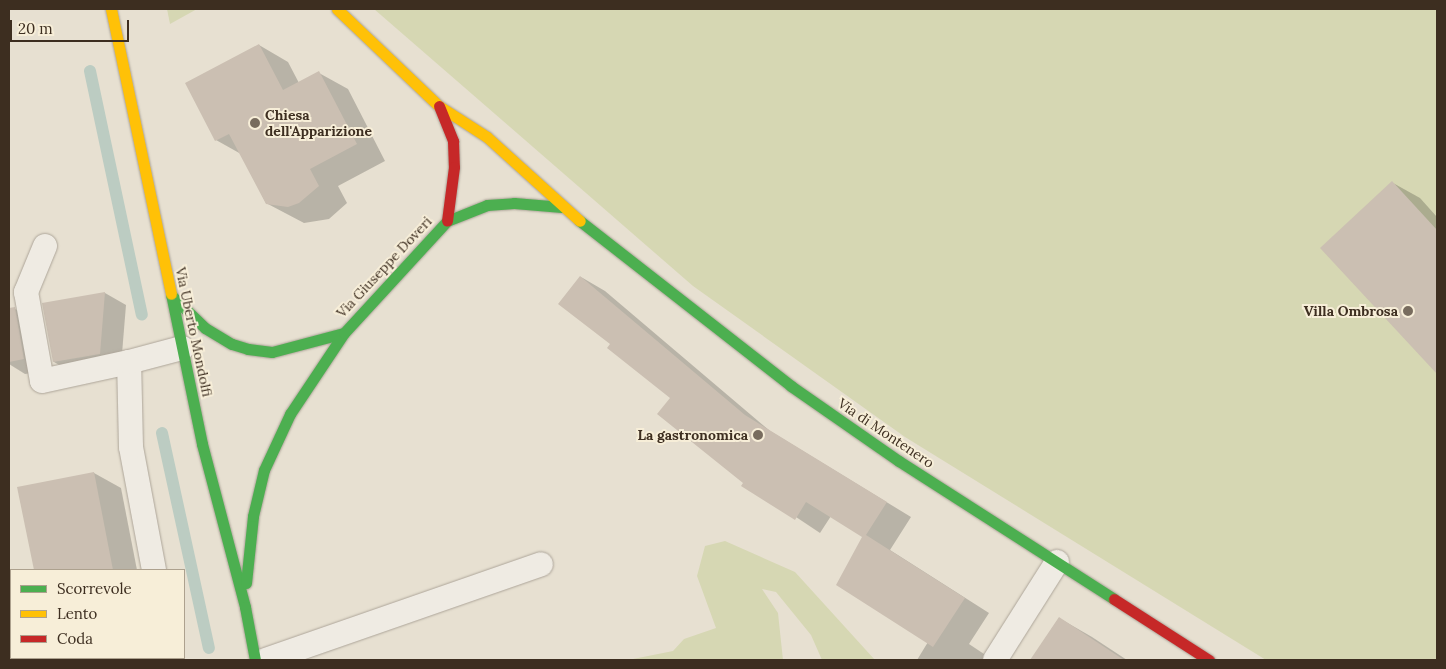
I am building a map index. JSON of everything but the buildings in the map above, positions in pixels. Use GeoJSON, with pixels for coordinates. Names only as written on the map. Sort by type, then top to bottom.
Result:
{"type":"FeatureCollection","features":[{"type":"Feature","properties":{"kind":"main road","name":"Via Uberto Mondolfi"},"geometry":{"type":"LineString","coordinates":[[111,9],[202,444],[245,607],[255,660]]}},
{"type":"Feature","properties":{"kind":"main road","name":"Via di Montenero"},"geometry":{"type":"LineString","coordinates":[[337,9],[439,106],[487,137],[562,207],[791,386],[899,461],[1209,660]]}},
{"type":"Feature","properties":{"kind":"main road","name":"Via di Montenero"},"geometry":{"type":"LineString","coordinates":[[439,106],[452,141],[454,167],[447,221]]}},
{"type":"Feature","properties":{"kind":"main road"},"geometry":{"type":"LineString","coordinates":[[447,221],[487,205],[514,203],[562,207]]}},
{"type":"Feature","properties":{"kind":"main road","name":"Via Giuseppe Doveri"},"geometry":{"type":"LineString","coordinates":[[245,607],[253,516],[264,470],[290,414],[344,333],[447,221]]}},
{"type":"Feature","properties":{"kind":"main road","name":"Via Giuseppe Doveri"},"geometry":{"type":"LineString","coordinates":[[171,295],[205,328],[232,344],[248,348],[272,352],[344,333]]}},
{"type":"Feature","properties":{"kind":"lane"},"geometry":{"type":"LineString","coordinates":[[45,246],[26,292],[42,381],[182,348]]}},
{"type":"Feature","properties":{"kind":"lane"},"geometry":{"type":"LineString","coordinates":[[129,362],[130,446],[154,569]]}},
{"type":"Feature","properties":{"kind":"lane"},"geometry":{"type":"LineString","coordinates":[[995,660],[1057,562]]}},
{"type":"Feature","properties":{"kind":"lane"},"geometry":{"type":"LineString","coordinates":[[266,660],[541,564]]}},
{"type":"Feature","properties":{"kind":"green space"},"geometry":{"type":"Polygon","coordinates":[[[167,9],[197,9],[170,24],[167,9]]]}},
{"type":"Feature","properties":{"kind":"green space"},"geometry":{"type":"Polygon","coordinates":[[[374,9],[1437,9],[1437,660],[1266,660],[905,437],[693,286],[374,9]]]}},
{"type":"Feature","properties":{"kind":"green space"},"geometry":{"type":"Polygon","coordinates":[[[725,541],[795,572],[875,660],[822,660],[811,635],[776,592],[762,589],[778,613],[783,660],[628,660],[673,651],[684,639],[716,628],[697,576],[705,546],[725,541]]]}},
{"type":"Feature","properties":{"kind":"waterway"},"geometry":{"type":"LineString","coordinates":[[90,71],[142,315]]}},
{"type":"Feature","properties":{"kind":"waterway"},"geometry":{"type":"LineString","coordinates":[[162,433],[209,648]]}},
{"type":"Feature","properties":{"kind":"traffic: fast"},"geometry":{"type":"LineString","coordinates":[[246,583],[253,516],[264,470],[290,414],[344,333],[447,221],[487,205],[514,203],[562,207]]}},
{"type":"Feature","properties":{"kind":"traffic: fast"},"geometry":{"type":"LineString","coordinates":[[580,221],[791,386],[899,461],[1114,599]]}},
{"type":"Feature","properties":{"kind":"traffic: fast"},"geometry":{"type":"LineString","coordinates":[[171,294],[202,444],[245,607],[255,660]]}},
{"type":"Feature","properties":{"kind":"traffic: fast"},"geometry":{"type":"LineString","coordinates":[[171,295],[205,328],[232,344],[248,349],[272,352],[344,333]]}},
{"type":"Feature","properties":{"kind":"traffic: slow"},"geometry":{"type":"LineString","coordinates":[[111,9],[171,294]]}},
{"type":"Feature","properties":{"kind":"traffic: slow"},"geometry":{"type":"LineString","coordinates":[[337,9],[439,106],[487,137],[580,221]]}},
{"type":"Feature","properties":{"kind":"traffic: jam"},"geometry":{"type":"LineString","coordinates":[[439,106],[453,141],[454,167],[447,221]]}},
{"type":"Feature","properties":{"kind":"traffic: jam"},"geometry":{"type":"LineString","coordinates":[[1114,599],[1209,660]]}},
{"type":"Feature","properties":{"kind":"place","name":"Chiesa dell'Apparizione"},"geometry":{"type":"Point","coordinates":[255,123]}},
{"type":"Feature","properties":{"kind":"place","name":"Villa Ombrosa"},"geometry":{"type":"Point","coordinates":[1408,311]}},
{"type":"Feature","properties":{"kind":"place","name":"La gastronomica"},"geometry":{"type":"Point","coordinates":[758,435]}}]}
